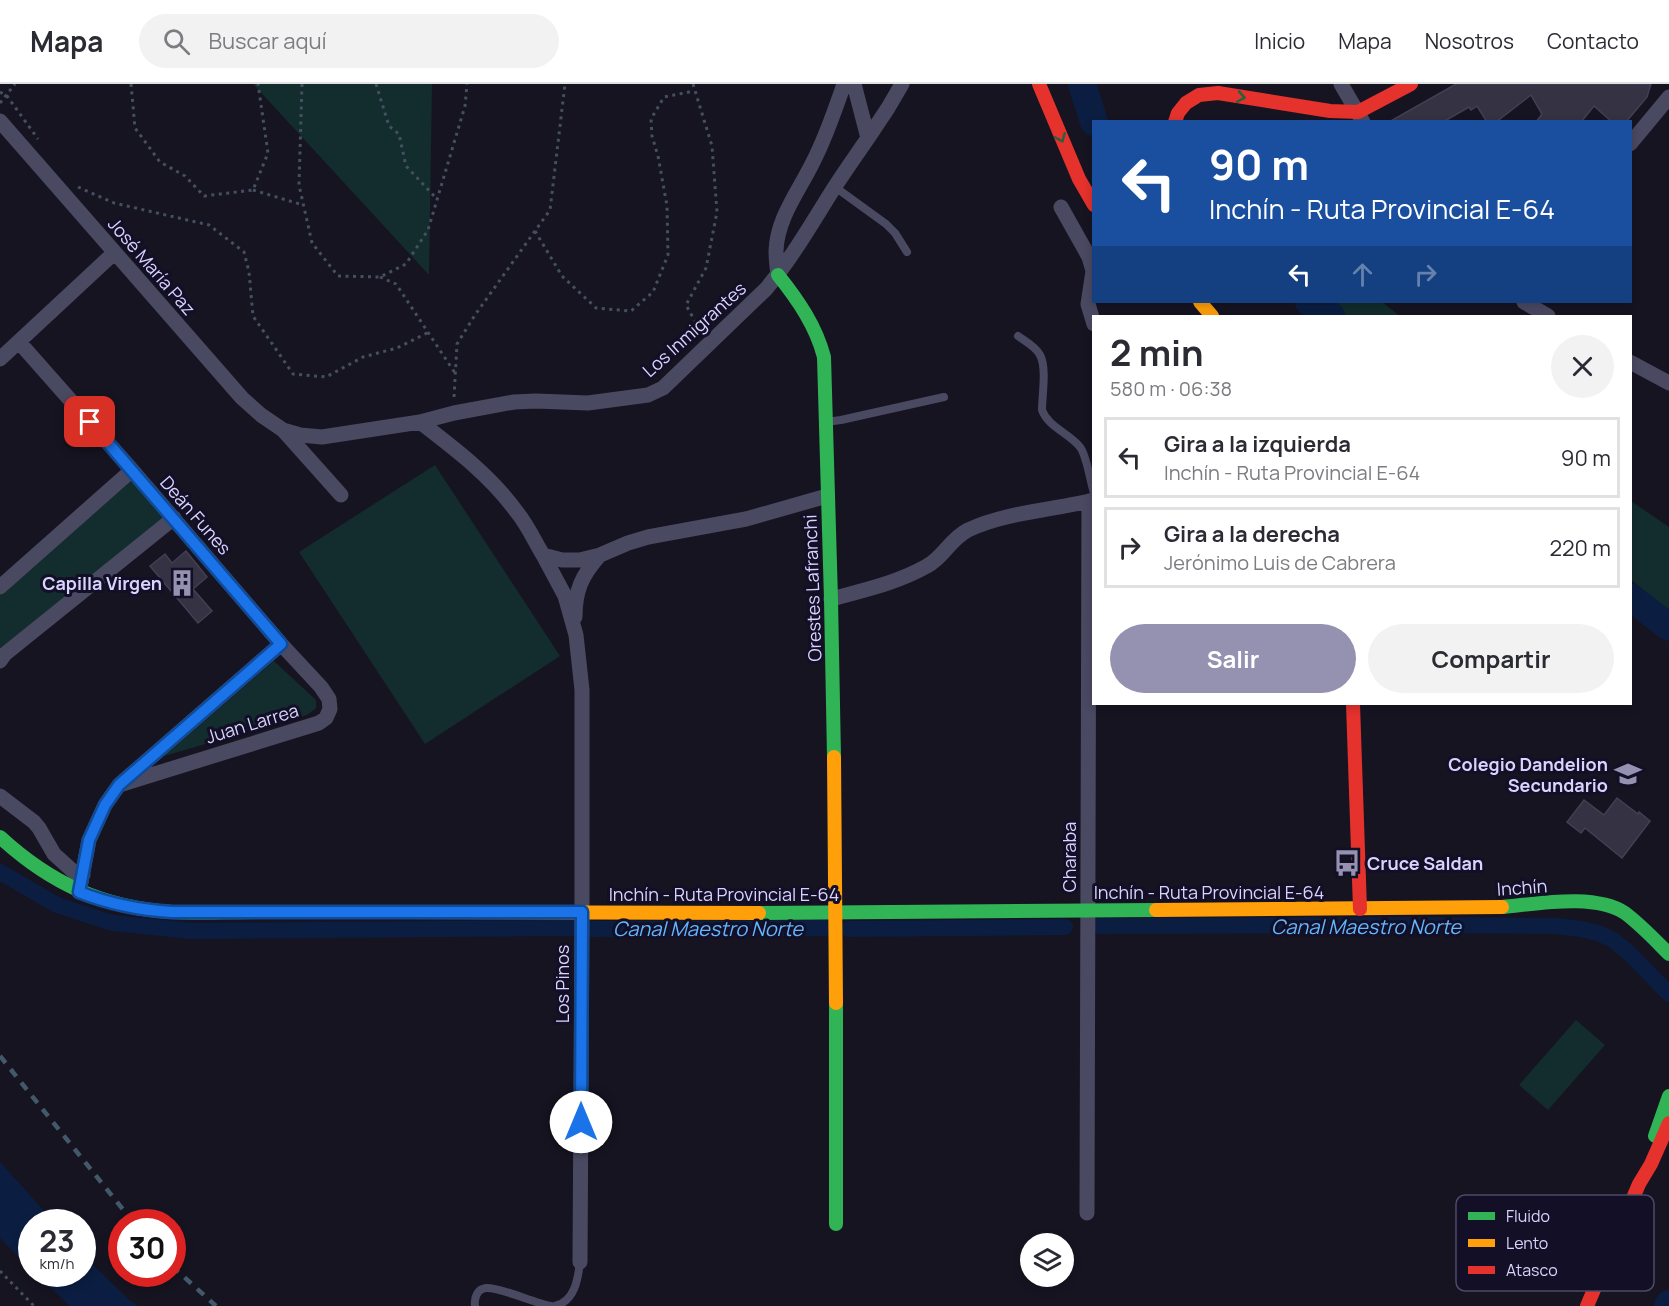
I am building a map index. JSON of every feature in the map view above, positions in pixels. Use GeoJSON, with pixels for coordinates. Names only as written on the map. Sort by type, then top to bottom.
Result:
{"type":"FeatureCollection","features":[{"type":"Feature","properties":{"kind":"main road"},"geometry":{"type":"LineString","coordinates":[[1039,84],[1079,179],[1092,202]]}},
{"type":"Feature","properties":{"kind":"main road"},"geometry":{"type":"LineString","coordinates":[[1176,120],[1186,103],[1199,95],[1218,93],[1361,117],[1411,84]]}},
{"type":"Feature","properties":{"kind":"main road","name":"Orestes Lafranchi"},"geometry":{"type":"LineString","coordinates":[[778,274],[796,298],[816,334],[824,357],[836,912],[836,1224]]}},
{"type":"Feature","properties":{"kind":"main road"},"geometry":{"type":"LineString","coordinates":[[1201,303],[1211,315]]}},
{"type":"Feature","properties":{"kind":"main road"},"geometry":{"type":"LineString","coordinates":[[1353,705],[1360,909]]}},
{"type":"Feature","properties":{"kind":"main road","name":"Inchín - Ruta Provincial E-64"},"geometry":{"type":"LineString","coordinates":[[0,837],[39,871],[79,892],[121,906],[172,912],[1360,909]]}},
{"type":"Feature","properties":{"kind":"main road","name":"Inchín"},"geometry":{"type":"LineString","coordinates":[[1360,909],[1502,907],[1591,902],[1623,912],[1669,954]]}},
{"type":"Feature","properties":{"kind":"main road"},"geometry":{"type":"LineString","coordinates":[[1634,1195],[1669,1096]]}},
{"type":"Feature","properties":{"kind":"main road"},"geometry":{"type":"LineString","coordinates":[[1639,1184],[1651,1164],[1669,1123]]}},
{"type":"Feature","properties":{"kind":"main road"},"geometry":{"type":"LineString","coordinates":[[1587,1306],[1593,1291]]}},
{"type":"Feature","properties":{"kind":"street"},"geometry":{"type":"LineString","coordinates":[[778,274],[776,252],[782,220],[817,153],[844,84]]}},
{"type":"Feature","properties":{"kind":"street"},"geometry":{"type":"LineString","coordinates":[[854,84],[868,138]]}},
{"type":"Feature","properties":{"kind":"street","name":"Los Inmigrantes"},"geometry":{"type":"LineString","coordinates":[[283,430],[300,435],[322,437],[420,422],[514,402],[588,403],[648,395],[663,388],[766,289],[778,274],[802,241],[902,84]]}},
{"type":"Feature","properties":{"kind":"street"},"geometry":{"type":"LineString","coordinates":[[1341,84],[1361,117]]}},
{"type":"Feature","properties":{"kind":"street"},"geometry":{"type":"LineString","coordinates":[[1632,142],[1669,97]]}},
{"type":"Feature","properties":{"kind":"street","name":"José María Paz"},"geometry":{"type":"LineString","coordinates":[[0,121],[243,398],[283,430]]}},
{"type":"Feature","properties":{"kind":"street"},"geometry":{"type":"LineString","coordinates":[[1061,207],[1089,257],[1092,268]]}},
{"type":"Feature","properties":{"kind":"street"},"geometry":{"type":"LineString","coordinates":[[2,354],[19,342],[114,253]]}},
{"type":"Feature","properties":{"kind":"street"},"geometry":{"type":"LineString","coordinates":[[1092,278],[1088,304],[1092,317]]}},
{"type":"Feature","properties":{"kind":"street"},"geometry":{"type":"LineString","coordinates":[[1526,303],[1546,315]]}},
{"type":"Feature","properties":{"kind":"street","name":"Deán Funes"},"geometry":{"type":"LineString","coordinates":[[19,342],[321,687],[328,699],[330,709],[326,718]]}},
{"type":"Feature","properties":{"kind":"street"},"geometry":{"type":"LineString","coordinates":[[1632,363],[1669,383]]}},
{"type":"Feature","properties":{"kind":"street","name":"Los Pinos"},"geometry":{"type":"LineString","coordinates":[[420,422],[467,458],[495,485],[518,512],[565,596],[576,635]]}},
{"type":"Feature","properties":{"kind":"street"},"geometry":{"type":"LineString","coordinates":[[283,430],[341,495]]}},
{"type":"Feature","properties":{"kind":"street"},"geometry":{"type":"LineString","coordinates":[[0,587],[132,470]]}},
{"type":"Feature","properties":{"kind":"street"},"geometry":{"type":"LineString","coordinates":[[543,555],[562,560],[580,560],[648,537],[746,519],[827,496]]}},
{"type":"Feature","properties":{"kind":"street"},"geometry":{"type":"LineString","coordinates":[[831,599],[883,585],[927,566],[938,559],[956,537],[981,525],[1092,498]]}},
{"type":"Feature","properties":{"kind":"street","name":"Charaba"},"geometry":{"type":"LineString","coordinates":[[1087,1213],[1092,498]]}},
{"type":"Feature","properties":{"kind":"street"},"geometry":{"type":"LineString","coordinates":[[2,654],[174,518]]}},
{"type":"Feature","properties":{"kind":"street","name":"Los Pinos"},"geometry":{"type":"LineString","coordinates":[[580,1262],[582,690],[575,604],[586,571],[600,555]]}},
{"type":"Feature","properties":{"kind":"street"},"geometry":{"type":"LineString","coordinates":[[79,892],[89,840],[105,805],[119,785],[281,644]]}},
{"type":"Feature","properties":{"kind":"street","name":"Juan Larrea"},"geometry":{"type":"LineString","coordinates":[[119,785],[319,723],[326,718]]}},
{"type":"Feature","properties":{"kind":"street"},"geometry":{"type":"LineString","coordinates":[[0,796],[34,822],[54,855],[75,873],[83,875]]}},
{"type":"Feature","properties":{"kind":"lane"},"geometry":{"type":"LineString","coordinates":[[835,187],[886,224],[895,233],[907,252]]}},
{"type":"Feature","properties":{"kind":"lane"},"geometry":{"type":"LineString","coordinates":[[1018,336],[1036,349],[1040,355],[1043,365],[1042,410],[1047,420],[1079,445],[1083,452],[1092,498]]}},
{"type":"Feature","properties":{"kind":"lane"},"geometry":{"type":"LineString","coordinates":[[825,422],[944,397]]}},
{"type":"Feature","properties":{"kind":"lane"},"geometry":{"type":"LineString","coordinates":[[475,1306],[476,1296],[484,1288],[553,1306],[562,1304],[571,1295],[578,1282],[580,1262]]}},
{"type":"Feature","properties":{"kind":"path"},"geometry":{"type":"LineString","coordinates":[[0,103],[15,84]]}},
{"type":"Feature","properties":{"kind":"path"},"geometry":{"type":"LineString","coordinates":[[131,84],[135,128],[160,162],[185,176],[204,196],[253,190],[303,206]]}},
{"type":"Feature","properties":{"kind":"path"},"geometry":{"type":"LineString","coordinates":[[253,190],[268,153],[258,84]]}},
{"type":"Feature","properties":{"kind":"path"},"geometry":{"type":"LineString","coordinates":[[302,84],[298,185],[312,243],[339,276],[380,277],[396,284],[455,374]]}},
{"type":"Feature","properties":{"kind":"path"},"geometry":{"type":"LineString","coordinates":[[376,84],[389,126],[399,134],[406,166],[437,199]]}},
{"type":"Feature","properties":{"kind":"path"},"geometry":{"type":"LineString","coordinates":[[380,277],[406,264],[428,230],[465,106],[467,84]]}},
{"type":"Feature","properties":{"kind":"path"},"geometry":{"type":"LineString","coordinates":[[454,413],[457,344],[550,210],[565,84]]}},
{"type":"Feature","properties":{"kind":"path"},"geometry":{"type":"LineString","coordinates":[[693,84],[712,146],[717,212],[706,268],[686,305],[707,344]]}},
{"type":"Feature","properties":{"kind":"path"},"geometry":{"type":"LineString","coordinates":[[535,231],[562,276],[596,308],[632,311],[653,292],[668,255],[667,206],[652,136],[651,119],[664,97],[694,91]]}},
{"type":"Feature","properties":{"kind":"path"},"geometry":{"type":"LineString","coordinates":[[0,92],[7,96],[41,144]]}},
{"type":"Feature","properties":{"kind":"path"},"geometry":{"type":"LineString","coordinates":[[78,186],[114,203],[209,225],[244,252],[249,272],[253,316],[293,374],[326,377],[363,357],[398,348],[429,332]]}},
{"type":"Feature","properties":{"kind":"path"},"geometry":{"type":"LineString","coordinates":[[0,1271],[34,1306]]}},
{"type":"Feature","properties":{"kind":"green space"},"geometry":{"type":"Polygon","coordinates":[[[253,84],[432,84],[429,275],[253,84]]]}},
{"type":"Feature","properties":{"kind":"green space"},"geometry":{"type":"Polygon","coordinates":[[[1315,303],[1383,303],[1399,315],[1335,315],[1315,303]]]}},
{"type":"Feature","properties":{"kind":"green space"},"geometry":{"type":"Polygon","coordinates":[[[435,465],[560,656],[425,744],[299,552],[435,465]]]}},
{"type":"Feature","properties":{"kind":"green space"},"geometry":{"type":"Polygon","coordinates":[[[132,470],[174,518],[0,649],[0,587],[132,470]]]}},
{"type":"Feature","properties":{"kind":"green space"},"geometry":{"type":"Polygon","coordinates":[[[1632,502],[1669,527],[1669,611],[1632,581],[1632,502]]]}},
{"type":"Feature","properties":{"kind":"green space"},"geometry":{"type":"Polygon","coordinates":[[[274,661],[316,700],[316,708],[307,715],[164,756],[274,661]]]}},
{"type":"Feature","properties":{"kind":"green space"},"geometry":{"type":"Polygon","coordinates":[[[1576,1020],[1605,1045],[1548,1110],[1519,1085],[1576,1020]]]}},
{"type":"Feature","properties":{"kind":"water"},"geometry":{"type":"Polygon","coordinates":[[[0,1162],[42,1209],[18,1209],[18,1256],[0,1238],[0,1162]]]}},
{"type":"Feature","properties":{"kind":"water"},"geometry":{"type":"Polygon","coordinates":[[[96,1268],[108,1279],[108,1287],[116,1287],[138,1306],[70,1306],[50,1287],[96,1287],[96,1268]]]}},
{"type":"Feature","properties":{"kind":"building"},"geometry":{"type":"Polygon","coordinates":[[[1456,84],[1651,84],[1647,97],[1628,120],[1610,120],[1594,106],[1583,120],[1538,120],[1542,114],[1531,95],[1499,120],[1486,120],[1477,106],[1471,110],[1469,107],[1446,120],[1393,120],[1456,84]]]}},
{"type":"Feature","properties":{"kind":"building","name":"Capilla Virgen"},"geometry":{"type":"Polygon","coordinates":[[[186,551],[207,577],[193,589],[212,611],[198,623],[150,566],[165,554],[172,563],[186,551]]]}},
{"type":"Feature","properties":{"kind":"building"},"geometry":{"type":"Polygon","coordinates":[[[1617,798],[1650,821],[1622,858],[1585,828],[1581,833],[1567,822],[1584,800],[1604,815],[1617,798]]]}},
{"type":"Feature","properties":{"kind":"waterway"},"geometry":{"type":"LineString","coordinates":[[1082,84],[1093,120]]}},
{"type":"Feature","properties":{"kind":"waterway"},"geometry":{"type":"LineString","coordinates":[[1311,303],[1329,315]]}},
{"type":"Feature","properties":{"kind":"waterway"},"geometry":{"type":"LineString","coordinates":[[1632,599],[1669,627]]}},
{"type":"Feature","properties":{"kind":"waterway","name":"Canal Maestro Norte"},"geometry":{"type":"LineString","coordinates":[[0,872],[57,905],[112,923],[192,931],[571,928]]}},
{"type":"Feature","properties":{"kind":"waterway","name":"Canal Maestro Norte"},"geometry":{"type":"LineString","coordinates":[[1099,926],[1556,926],[1598,933],[1613,940],[1669,994]]}},
{"type":"Feature","properties":{"kind":"waterway","name":"Canal Maestro Norte"},"geometry":{"type":"LineString","coordinates":[[849,929],[1065,927]]}},
{"type":"Feature","properties":{"kind":"waterway","name":"Canal Maestro Norte"},"geometry":{"type":"LineString","coordinates":[[591,929],[824,928]]}},
{"type":"Feature","properties":{"kind":"railway"},"geometry":{"type":"LineString","coordinates":[[0,1056],[123,1209]]}},
{"type":"Feature","properties":{"kind":"railway"},"geometry":{"type":"LineString","coordinates":[[186,1279],[216,1306]]}},
{"type":"Feature","properties":{"kind":"traffic: fast"},"geometry":{"type":"LineString","coordinates":[[778,275],[806,314],[824,357],[834,757]]}},
{"type":"Feature","properties":{"kind":"traffic: fast"},"geometry":{"type":"LineString","coordinates":[[0,837],[38,868],[58,880],[100,899],[147,910],[172,912],[406,912]]}},
{"type":"Feature","properties":{"kind":"traffic: fast"},"geometry":{"type":"LineString","coordinates":[[1502,907],[1565,901],[1598,903],[1613,907],[1631,918],[1669,954]]}},
{"type":"Feature","properties":{"kind":"traffic: fast"},"geometry":{"type":"LineString","coordinates":[[759,913],[1156,910]]}},
{"type":"Feature","properties":{"kind":"traffic: fast"},"geometry":{"type":"LineString","coordinates":[[836,1003],[836,1224]]}},
{"type":"Feature","properties":{"kind":"traffic: fast"},"geometry":{"type":"LineString","coordinates":[[1655,1136],[1669,1096]]}},
{"type":"Feature","properties":{"kind":"traffic: slow"},"geometry":{"type":"LineString","coordinates":[[1201,303],[1211,315]]}},
{"type":"Feature","properties":{"kind":"traffic: slow"},"geometry":{"type":"LineString","coordinates":[[834,757],[836,1003]]}},
{"type":"Feature","properties":{"kind":"traffic: slow"},"geometry":{"type":"LineString","coordinates":[[1156,910],[1502,907]]}},
{"type":"Feature","properties":{"kind":"traffic: slow"},"geometry":{"type":"LineString","coordinates":[[406,912],[759,913]]}},
{"type":"Feature","properties":{"kind":"traffic: jam"},"geometry":{"type":"LineString","coordinates":[[1039,84],[1079,179],[1092,202]]}},
{"type":"Feature","properties":{"kind":"traffic: jam"},"geometry":{"type":"LineString","coordinates":[[1176,120],[1186,103],[1199,95],[1218,93],[1330,111],[1358,112],[1411,84]]}},
{"type":"Feature","properties":{"kind":"traffic: jam"},"geometry":{"type":"LineString","coordinates":[[1353,705],[1360,909]]}},
{"type":"Feature","properties":{"kind":"traffic: jam"},"geometry":{"type":"LineString","coordinates":[[1634,1195],[1669,1123]]}},
{"type":"Feature","properties":{"kind":"traffic: jam"},"geometry":{"type":"LineString","coordinates":[[1587,1306],[1593,1291]]}},
{"type":"Feature","properties":{"kind":"place","name":"Capilla Virgen"},"geometry":{"type":"Point","coordinates":[182,583]}},
{"type":"Feature","properties":{"kind":"place","name":"Colegio Dandelion Secundario"},"geometry":{"type":"Point","coordinates":[1628,774]}},
{"type":"Feature","properties":{"kind":"place","name":"Cruce Saldan"},"geometry":{"type":"Point","coordinates":[1347,863]}},
{"type":"Feature","properties":{"kind":"route"},"geometry":{"type":"LineString","coordinates":[[90,422],[281,644],[119,785],[105,805],[89,840],[79,892],[121,906],[172,912],[582,912],[581,1122]]}}]}
